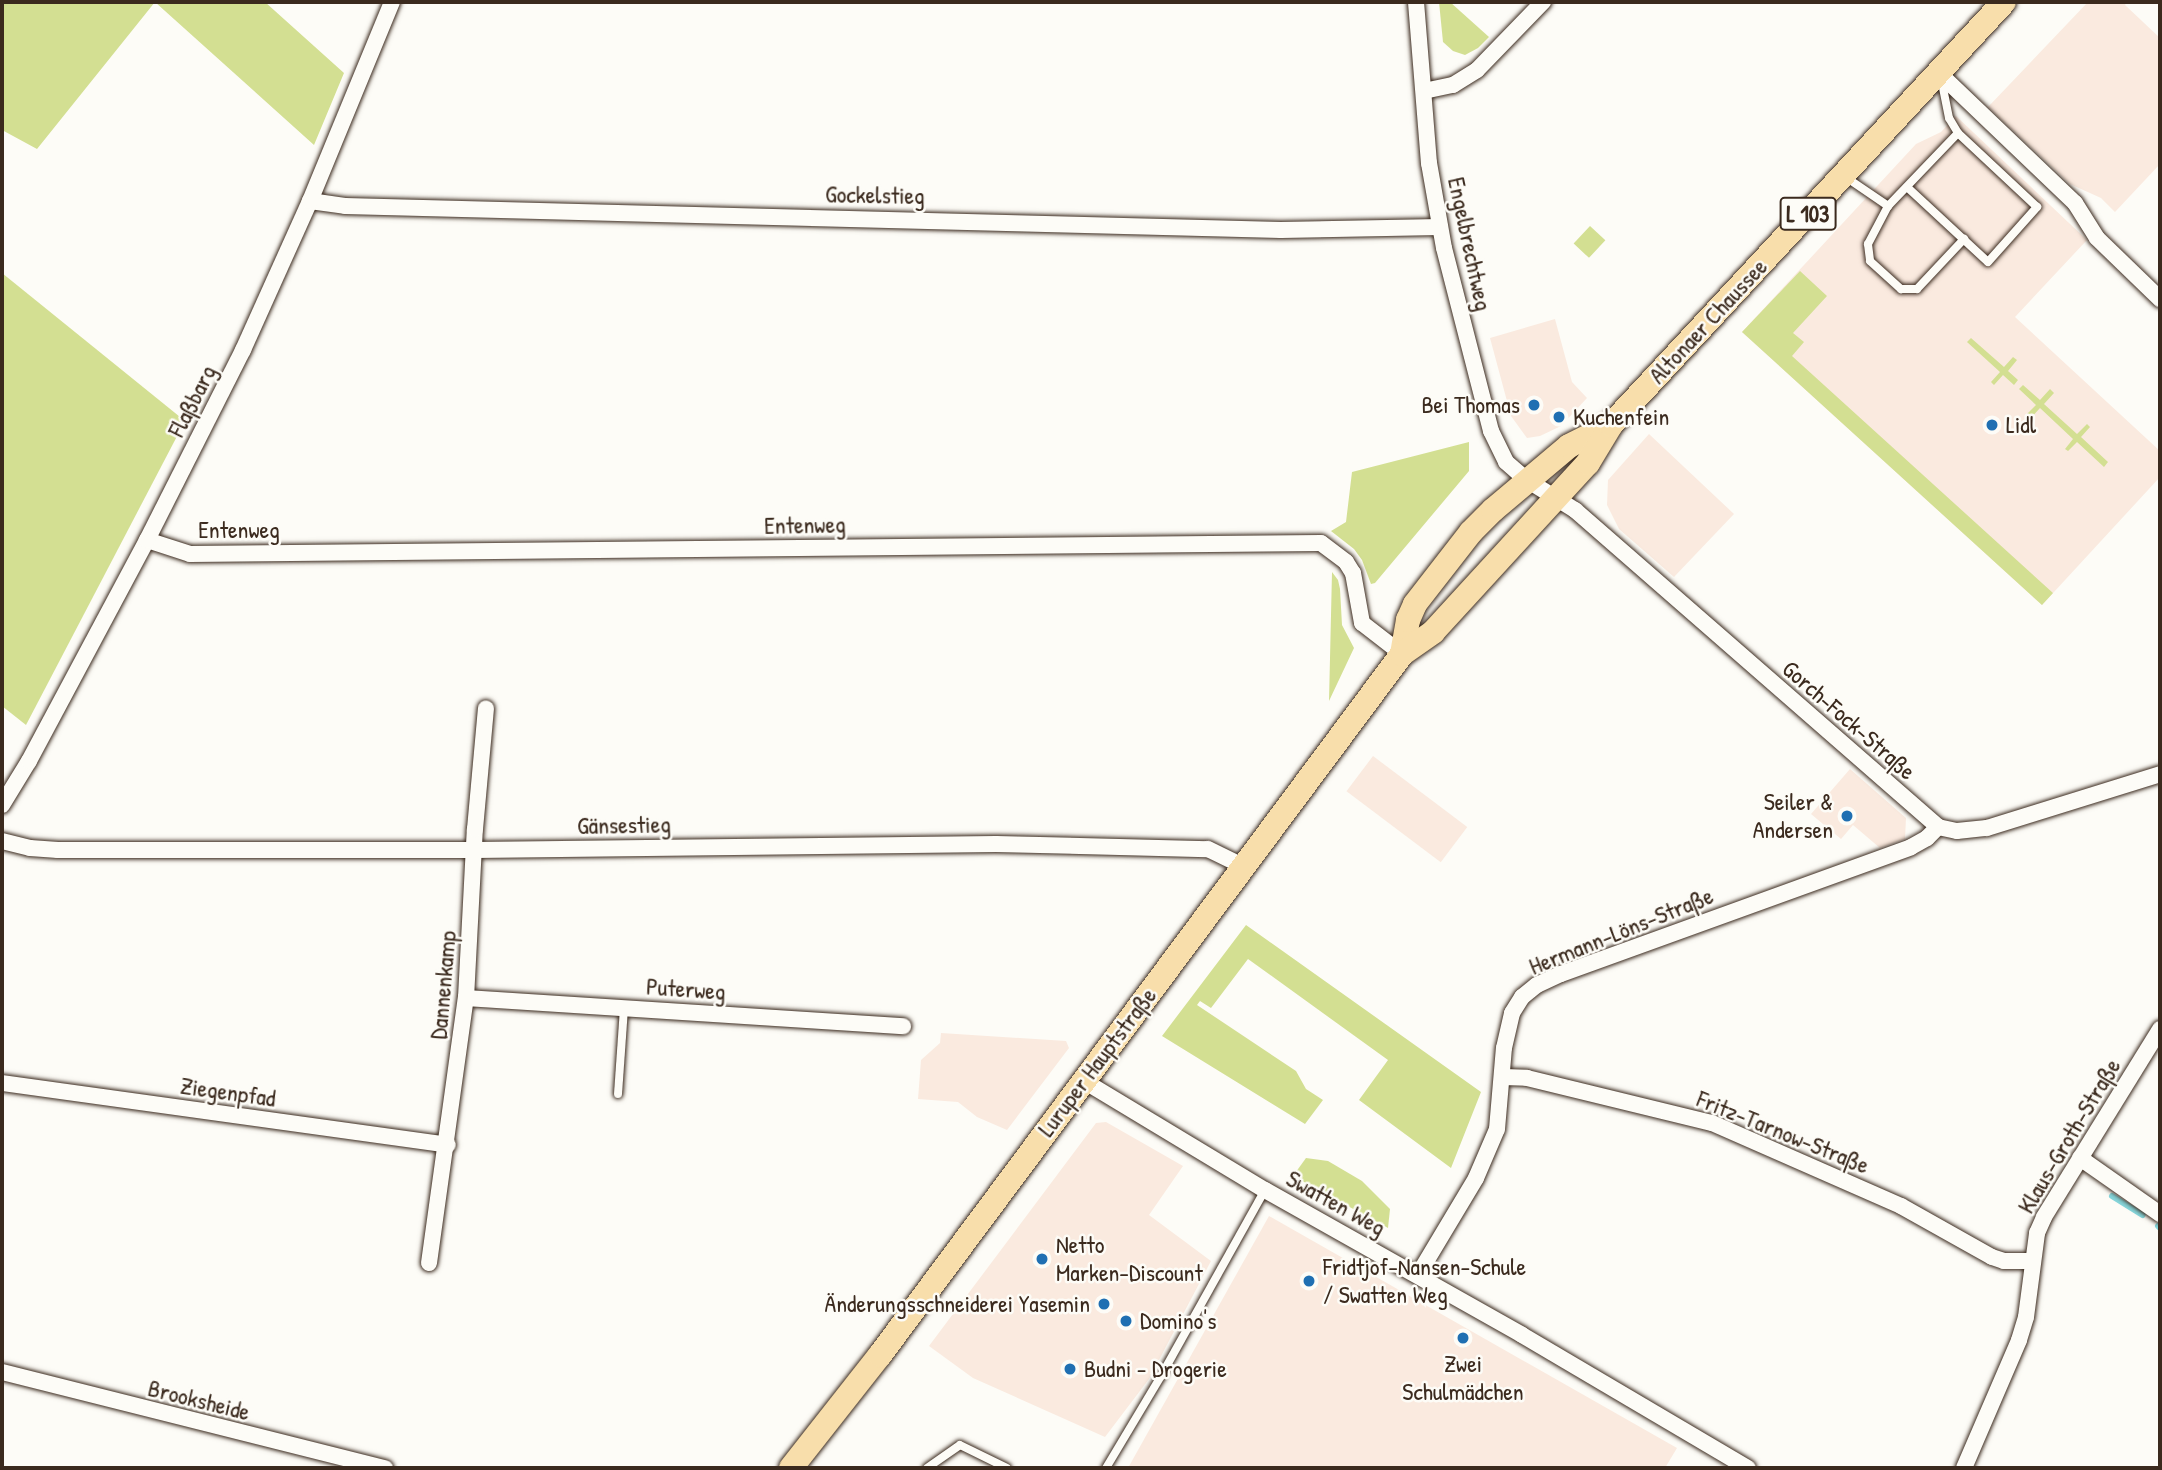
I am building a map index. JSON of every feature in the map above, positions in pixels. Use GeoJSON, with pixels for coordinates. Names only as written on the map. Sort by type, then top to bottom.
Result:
{"type":"FeatureCollection","features":[{"type":"Feature","properties":{"kind":"main road","name":"Altonaer Chaussee"},"geometry":{"type":"LineString","coordinates":[[1555,498],[1588,463],[1611,425],[1940,74],[2004,2]]}},
{"type":"Feature","properties":{"kind":"main road","name":"Altonaer Chaussee"},"geometry":{"type":"LineString","coordinates":[[1527,480],[1569,446],[1611,425]]}},
{"type":"Feature","properties":{"kind":"main road","name":"Luruper Hauptstraße"},"geometry":{"type":"LineString","coordinates":[[1402,654],[1410,613],[1429,583],[1471,532],[1527,480]]}},
{"type":"Feature","properties":{"kind":"main road","name":"Luruper Hauptstraße"},"geometry":{"type":"LineString","coordinates":[[791,1468],[1402,654],[1433,632],[1555,498]]}},
{"type":"Feature","properties":{"kind":"street","name":"Flaßbarg"},"geometry":{"type":"LineString","coordinates":[[2,805],[29,761],[243,350],[310,201],[392,2]]}},
{"type":"Feature","properties":{"kind":"street","name":"Engelbrechtweg"},"geometry":{"type":"LineString","coordinates":[[1416,2],[1429,163],[1440,227],[1491,431],[1506,462],[1555,498]]}},
{"type":"Feature","properties":{"kind":"street"},"geometry":{"type":"LineString","coordinates":[[1424,91],[1453,85],[1477,70],[1544,2]]}},
{"type":"Feature","properties":{"kind":"street"},"geometry":{"type":"LineString","coordinates":[[1940,74],[2075,203],[2097,238],[2160,299]]}},
{"type":"Feature","properties":{"kind":"street","name":"Gockelstieg"},"geometry":{"type":"LineString","coordinates":[[310,201],[345,206],[1281,230],[1440,227]]}},
{"type":"Feature","properties":{"kind":"street","name":"Gorch-Fock-Straße"},"geometry":{"type":"LineString","coordinates":[[1555,498],[1576,510],[1693,616],[1938,827]]}},
{"type":"Feature","properties":{"kind":"street","name":"Entenweg"},"geometry":{"type":"LineString","coordinates":[[146,540],[190,554],[1321,543],[1346,562],[1353,573],[1362,624],[1402,654]]}},
{"type":"Feature","properties":{"kind":"street","name":"Dannenkamp"},"geometry":{"type":"LineString","coordinates":[[429,1263],[467,998],[486,708]]}},
{"type":"Feature","properties":{"kind":"street"},"geometry":{"type":"LineString","coordinates":[[1938,827],[1957,831],[1987,828],[2160,774]]}},
{"type":"Feature","properties":{"kind":"street","name":"Hermann-Löns-Straße"},"geometry":{"type":"LineString","coordinates":[[1418,1275],[1484,1161],[1497,1129],[1504,1048],[1512,1013],[1522,997],[1536,985],[1692,925],[1911,847],[1927,838],[1938,827]]}},
{"type":"Feature","properties":{"kind":"street","name":"Gänsestieg"},"geometry":{"type":"LineString","coordinates":[[2,841],[30,848],[58,849],[475,850],[996,844],[1208,849],[1243,866]]}},
{"type":"Feature","properties":{"kind":"street","name":"Puterweg"},"geometry":{"type":"LineString","coordinates":[[467,998],[903,1026]]}},
{"type":"Feature","properties":{"kind":"street","name":"Klaus-Groth-Straße"},"geometry":{"type":"LineString","coordinates":[[1964,1468],[2026,1317],[2037,1233],[2044,1217],[2160,1029]]}},
{"type":"Feature","properties":{"kind":"street","name":"Fritz-Tarnow-Straße"},"geometry":{"type":"LineString","coordinates":[[1503,1077],[1527,1077],[1712,1123],[1901,1206],[1992,1257],[2004,1261],[2033,1261]]}},
{"type":"Feature","properties":{"kind":"street","name":"Swatten Weg"},"geometry":{"type":"LineString","coordinates":[[1084,1081],[1265,1190],[1418,1275],[1748,1468]]}},
{"type":"Feature","properties":{"kind":"street","name":"Ziegenpfad"},"geometry":{"type":"LineString","coordinates":[[2,1083],[447,1145]]}},
{"type":"Feature","properties":{"kind":"street"},"geometry":{"type":"LineString","coordinates":[[2080,1158],[2160,1214]]}},
{"type":"Feature","properties":{"kind":"street","name":"Brooksheide"},"geometry":{"type":"LineString","coordinates":[[2,1372],[344,1464],[385,1468]]}},
{"type":"Feature","properties":{"kind":"lane"},"geometry":{"type":"LineString","coordinates":[[1907,187],[1988,262],[2038,207],[1958,133],[1949,118],[1940,74]]}},
{"type":"Feature","properties":{"kind":"lane"},"geometry":{"type":"LineString","coordinates":[[1958,133],[1888,206],[1868,244],[1870,261],[1901,289],[1917,289],[1964,239]]}},
{"type":"Feature","properties":{"kind":"lane"},"geometry":{"type":"LineString","coordinates":[[1844,176],[1888,206]]}},
{"type":"Feature","properties":{"kind":"lane"},"geometry":{"type":"LineString","coordinates":[[618,1094],[624,1008]]}},
{"type":"Feature","properties":{"kind":"lane"},"geometry":{"type":"LineString","coordinates":[[1106,1468],[1265,1190]]}},
{"type":"Feature","properties":{"kind":"lane"},"geometry":{"type":"LineString","coordinates":[[927,1468],[960,1445],[1007,1468]]}},
{"type":"Feature","properties":{"kind":"shaded area"},"geometry":{"type":"Polygon","coordinates":[[[2088,2],[2127,2],[2125,5],[2160,38],[2160,164],[2115,212],[2101,198],[2070,184],[1988,107],[2088,2]]]}},
{"type":"Feature","properties":{"kind":"shaded area"},"geometry":{"type":"Polygon","coordinates":[[[1956,116],[2087,240],[2015,317],[2160,451],[2160,477],[2042,605],[1742,332],[1916,144],[1941,132],[1956,116]]]}},
{"type":"Feature","properties":{"kind":"shaded area"},"geometry":{"type":"Polygon","coordinates":[[[1555,319],[1572,382],[1587,398],[1561,426],[1540,436],[1527,438],[1511,416],[1490,338],[1555,319]]]}},
{"type":"Feature","properties":{"kind":"shaded area"},"geometry":{"type":"Polygon","coordinates":[[[1649,434],[1734,514],[1674,577],[1619,529],[1607,505],[1608,480],[1649,434]]]}},
{"type":"Feature","properties":{"kind":"shaded area"},"geometry":{"type":"Polygon","coordinates":[[[1373,756],[1467,827],[1441,862],[1347,791],[1373,756]]]}},
{"type":"Feature","properties":{"kind":"shaded area"},"geometry":{"type":"Polygon","coordinates":[[[1850,769],[1906,818],[1905,839],[1880,848],[1853,825],[1841,839],[1811,814],[1850,769]]]}},
{"type":"Feature","properties":{"kind":"shaded area"},"geometry":{"type":"Polygon","coordinates":[[[941,1033],[1066,1041],[1069,1048],[1007,1130],[977,1117],[958,1102],[918,1099],[921,1060],[940,1043],[941,1033]]]}},
{"type":"Feature","properties":{"kind":"shaded area"},"geometry":{"type":"Polygon","coordinates":[[[1106,1122],[1183,1166],[1149,1215],[1211,1261],[1149,1379],[1105,1437],[973,1378],[929,1346],[1096,1123],[1106,1122]]]}},
{"type":"Feature","properties":{"kind":"shaded area","name":"Fridtjof-Nansen-Schule / Swatten Weg"},"geometry":{"type":"Polygon","coordinates":[[[1269,1216],[1677,1448],[1665,1468],[1128,1468],[1269,1216]]]}},
{"type":"Feature","properties":{"kind":"green space"},"geometry":{"type":"Polygon","coordinates":[[[2,2],[155,2],[37,149],[2,130],[2,2]]]}},
{"type":"Feature","properties":{"kind":"green space"},"geometry":{"type":"Polygon","coordinates":[[[155,2],[265,2],[344,73],[314,145],[155,2]]]}},
{"type":"Feature","properties":{"kind":"green space"},"geometry":{"type":"Polygon","coordinates":[[[1439,2],[1450,2],[1489,37],[1478,48],[1465,55],[1453,51],[1443,42],[1439,2]]]}},
{"type":"Feature","properties":{"kind":"green space"},"geometry":{"type":"Polygon","coordinates":[[[1590,226],[1605,240],[1589,258],[1574,244],[1590,226]]]}},
{"type":"Feature","properties":{"kind":"green space"},"geometry":{"type":"Polygon","coordinates":[[[1800,271],[1827,296],[1793,333],[1804,342],[1792,356],[2053,593],[2042,605],[1742,332],[1800,271]]]}},
{"type":"Feature","properties":{"kind":"green space"},"geometry":{"type":"Polygon","coordinates":[[[2,273],[185,421],[26,725],[2,706],[2,273]]]}},
{"type":"Feature","properties":{"kind":"green space"},"geometry":{"type":"Polygon","coordinates":[[[1971,338],[2004,367],[2013,357],[2017,360],[2008,371],[2018,380],[2014,385],[2003,375],[1994,385],[1991,382],[2000,372],[1967,342],[1971,338]]]}},
{"type":"Feature","properties":{"kind":"green space"},"geometry":{"type":"Polygon","coordinates":[[[2023,385],[2040,400],[2050,389],[2054,393],[2044,404],[2077,434],[2087,424],[2090,427],[2081,437],[2108,462],[2104,467],[2077,442],[2068,451],[2065,449],[2073,439],[2040,408],[2030,419],[2026,415],[2036,405],[2019,389],[2023,385]]]}},
{"type":"Feature","properties":{"kind":"green space"},"geometry":{"type":"Polygon","coordinates":[[[1469,442],[1469,471],[1375,583],[1371,584],[1362,560],[1354,549],[1331,531],[1346,522],[1352,472],[1469,442]]]}},
{"type":"Feature","properties":{"kind":"green space"},"geometry":{"type":"Polygon","coordinates":[[[1332,572],[1340,589],[1342,625],[1354,648],[1329,701],[1332,572]]]}},
{"type":"Feature","properties":{"kind":"green space"},"geometry":{"type":"Polygon","coordinates":[[[1246,925],[1481,1092],[1451,1168],[1359,1100],[1388,1060],[1248,959],[1211,1008],[1200,1001],[1197,1005],[1296,1071],[1306,1089],[1323,1100],[1305,1124],[1162,1036],[1246,925]]]}},
{"type":"Feature","properties":{"kind":"green space"},"geometry":{"type":"Polygon","coordinates":[[[1306,1158],[1328,1161],[1362,1181],[1390,1209],[1388,1228],[1293,1176],[1306,1158]]]}},
{"type":"Feature","properties":{"kind":"waterway"},"geometry":{"type":"LineString","coordinates":[[2112,1196],[2142,1215]]}},
{"type":"Feature","properties":{"kind":"place","name":"Bei Thomas"},"geometry":{"type":"Point","coordinates":[1534,405]}},
{"type":"Feature","properties":{"kind":"place","name":"Kuchenfein"},"geometry":{"type":"Point","coordinates":[1559,417]}},
{"type":"Feature","properties":{"kind":"place","name":"Lidl"},"geometry":{"type":"Point","coordinates":[1992,425]}},
{"type":"Feature","properties":{"kind":"place","name":"Seiler & Andersen"},"geometry":{"type":"Point","coordinates":[1847,816]}},
{"type":"Feature","properties":{"kind":"place","name":"Netto Marken-Discount"},"geometry":{"type":"Point","coordinates":[1042,1259]}},
{"type":"Feature","properties":{"kind":"place","name":"Fridtjof-Nansen-Schule / Swatten Weg"},"geometry":{"type":"Point","coordinates":[1309,1281]}},
{"type":"Feature","properties":{"kind":"place","name":"Änderungsschneiderei Yasemin"},"geometry":{"type":"Point","coordinates":[1104,1304]}},
{"type":"Feature","properties":{"kind":"place","name":"Domino's"},"geometry":{"type":"Point","coordinates":[1126,1321]}},
{"type":"Feature","properties":{"kind":"place","name":"Zwei Schulmädchen"},"geometry":{"type":"Point","coordinates":[1463,1338]}},
{"type":"Feature","properties":{"kind":"place","name":"Budni - Drogerie"},"geometry":{"type":"Point","coordinates":[1070,1369]}}]}
